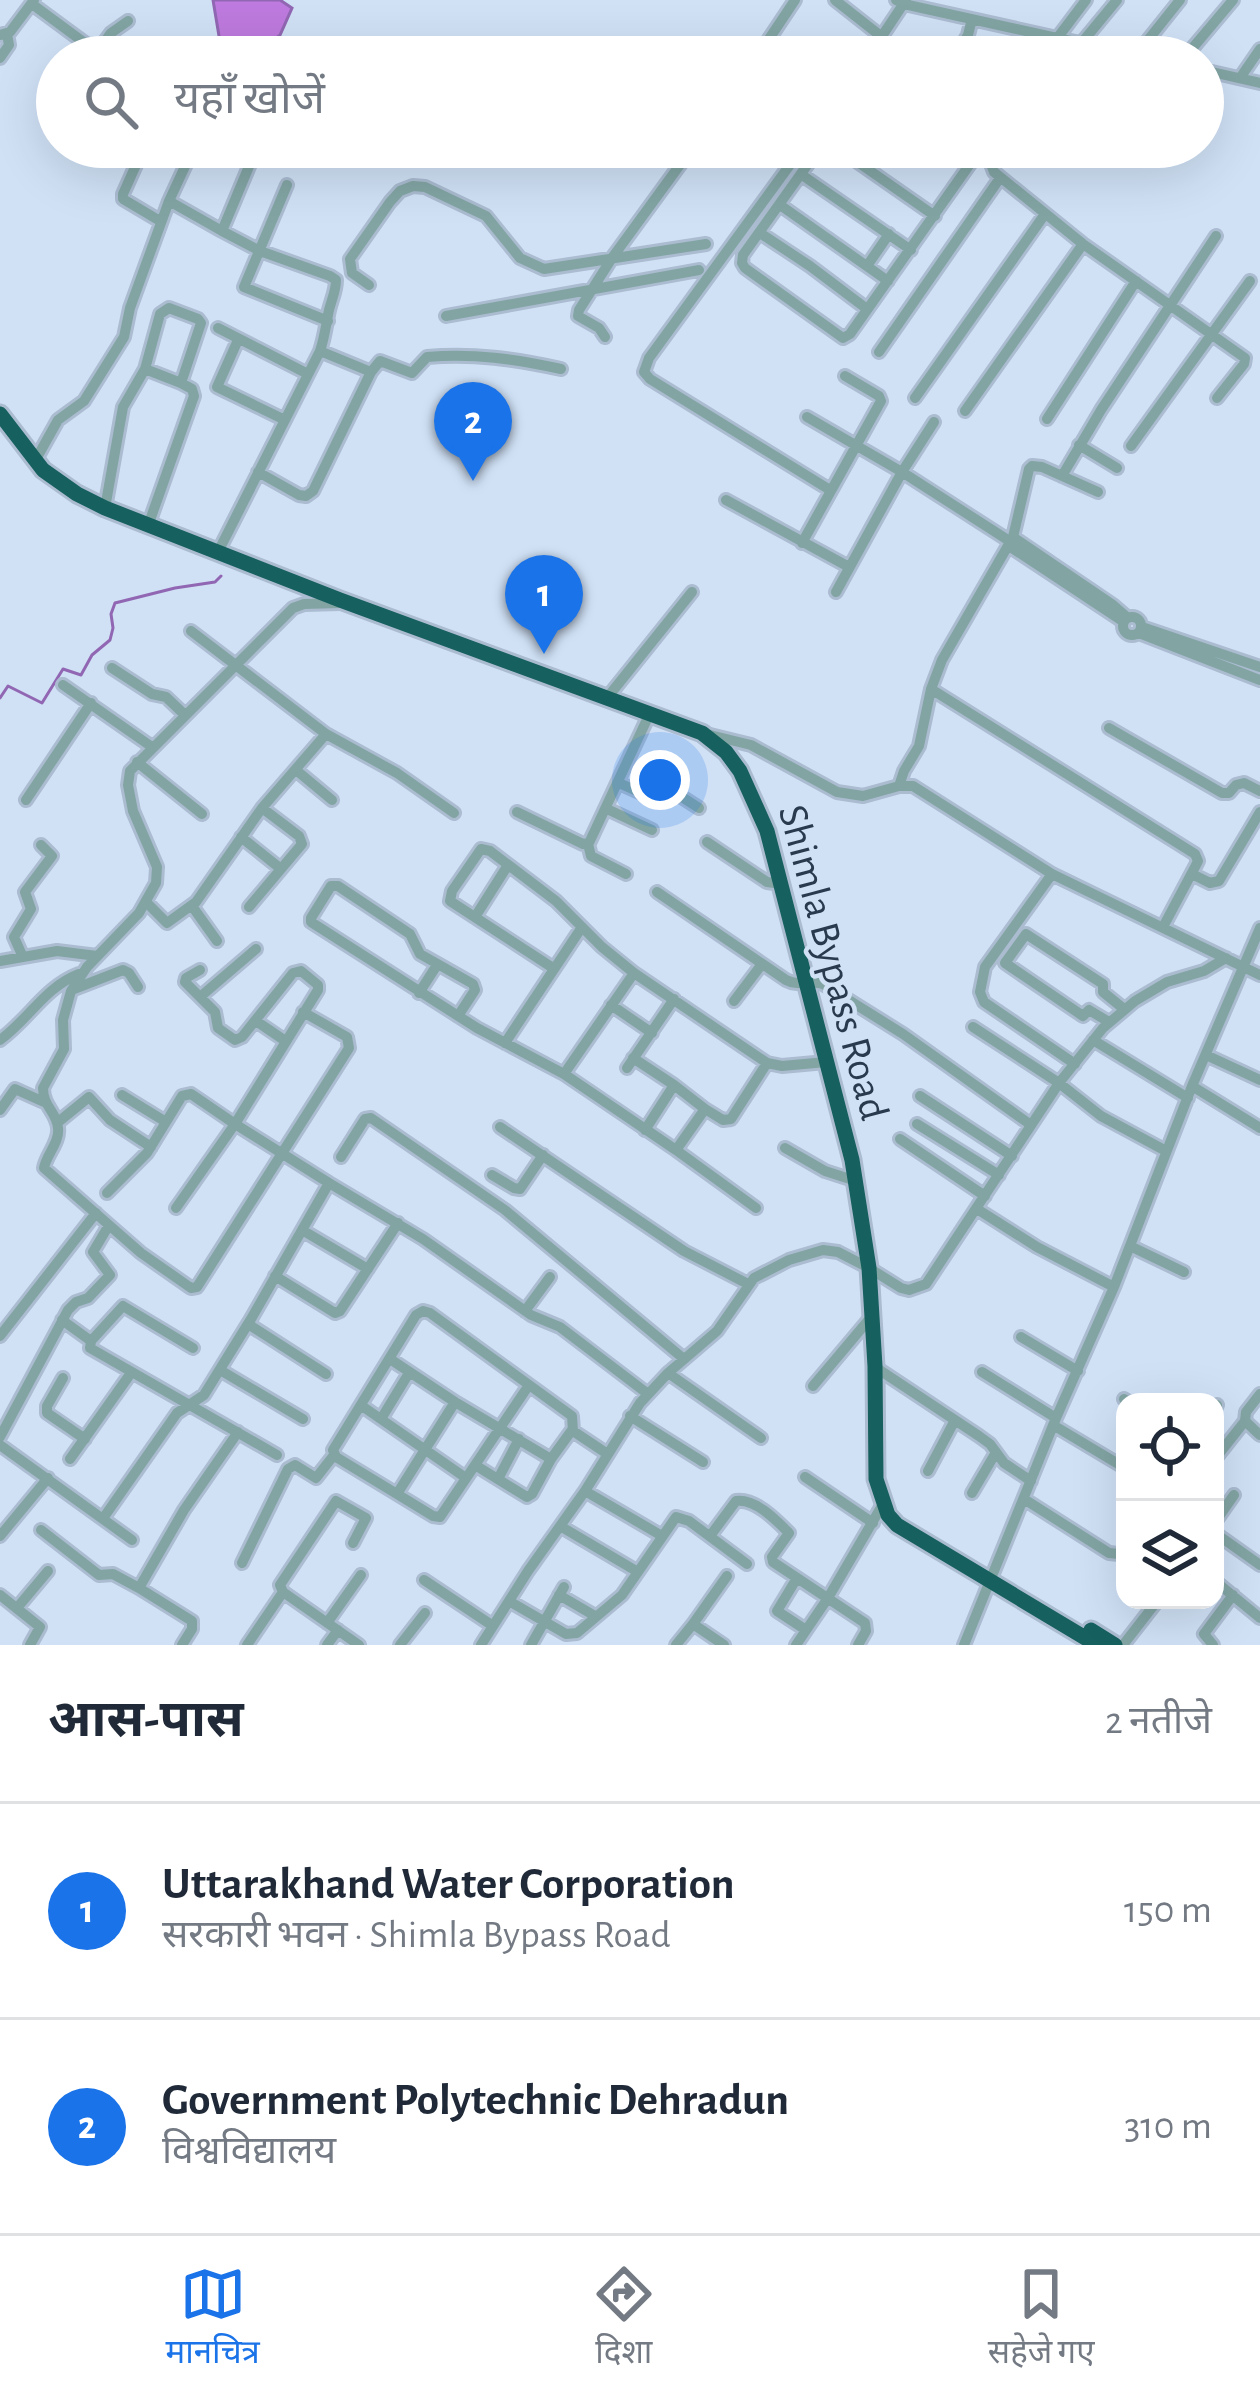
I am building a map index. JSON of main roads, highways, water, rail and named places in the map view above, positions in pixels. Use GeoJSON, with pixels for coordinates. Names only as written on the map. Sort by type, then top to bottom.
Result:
{"type":"FeatureCollection","features":[{"type":"Feature","properties":{"kind":"highway","name":"Shimla Bypass Road"},"geometry":{"type":"LineString","coordinates":[[0,414],[43,470],[105,508],[703,733],[726,752],[740,771],[767,831],[856,1181],[869,1268],[876,1480],[884,1504],[992,1578]]}},
{"type":"Feature","properties":{"kind":"highway"},"geometry":{"type":"LineString","coordinates":[[992,1578],[1097,1645]]}},
{"type":"Feature","properties":{"kind":"highway"},"geometry":{"type":"LineString","coordinates":[[992,1578],[1119,1645]]}},
{"type":"Feature","properties":{"kind":"waterway"},"geometry":{"type":"LineString","coordinates":[[0,698],[8,686],[42,703],[63,669],[81,675],[92,655],[110,640],[115,603],[215,582],[221,576]]}},
{"type":"Feature","properties":{"kind":"place","name":"Government Polytechnic Dehradun"},"geometry":{"type":"Point","coordinates":[473,481]}},
{"type":"Feature","properties":{"kind":"place","name":"Uttarakhand Water Corporation"},"geometry":{"type":"Point","coordinates":[544,654]}}]}
